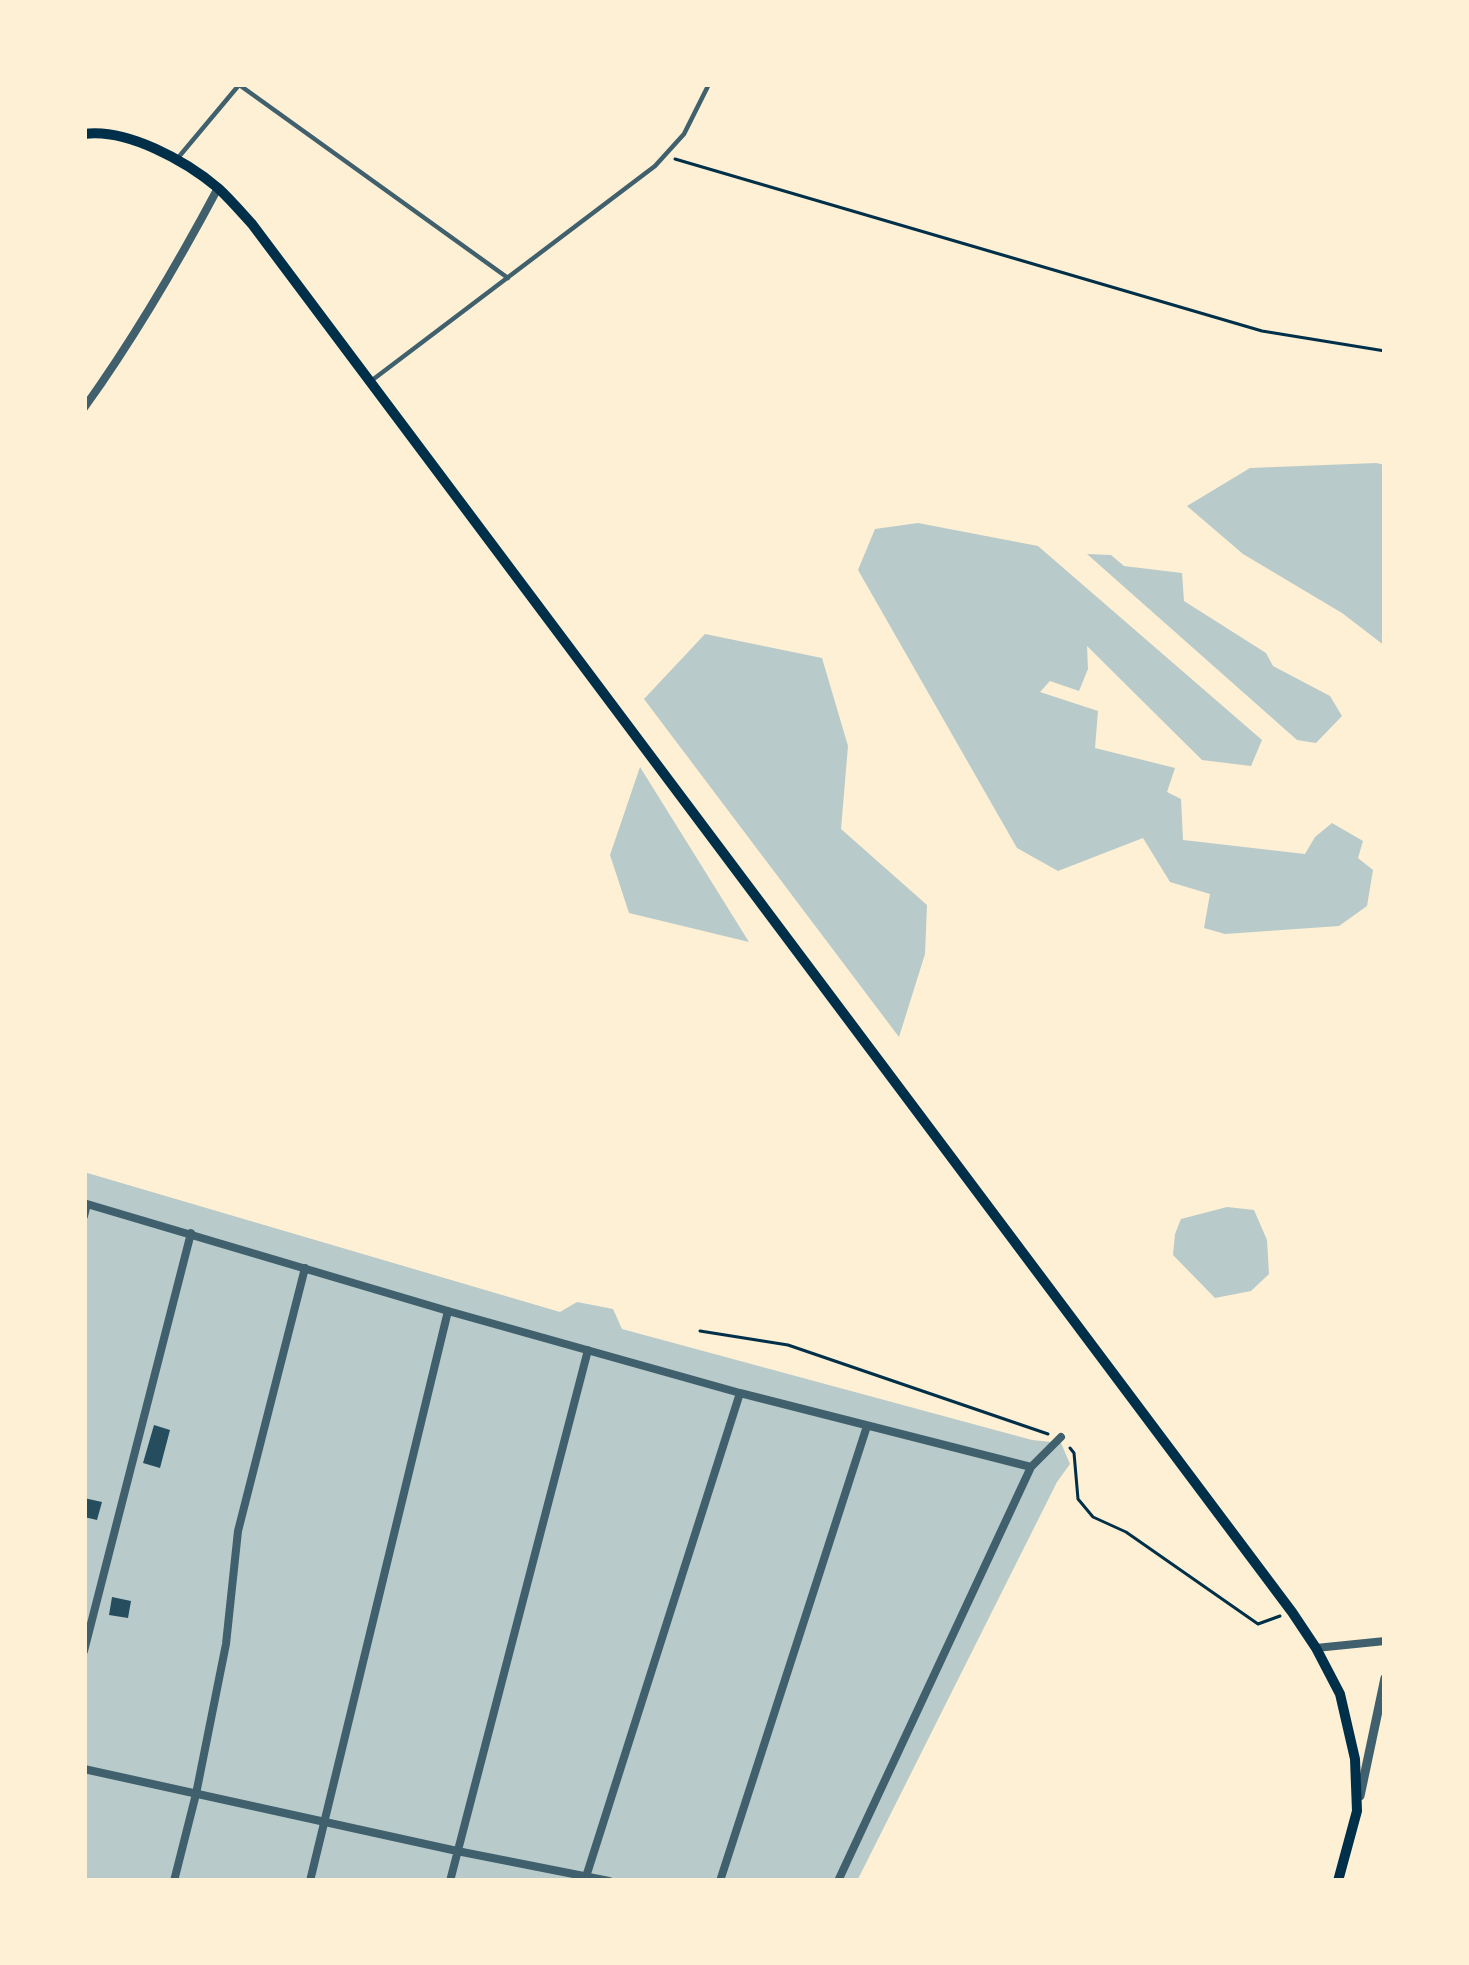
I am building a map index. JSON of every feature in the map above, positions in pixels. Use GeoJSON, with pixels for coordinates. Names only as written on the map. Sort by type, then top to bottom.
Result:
{"type":"FeatureCollection","features":[{"type":"Feature","properties":{"kind":"main road"},"geometry":{"type":"LineString","coordinates":[[84,134],[142,142],[218,188],[252,224],[1316,1648],[1340,1694],[1355,1759],[1357,1811],[1338,1881]]}},
{"type":"Feature","properties":{"kind":"street"},"geometry":{"type":"LineString","coordinates":[[84,408],[170,278],[218,188]]}},
{"type":"Feature","properties":{"kind":"street"},"geometry":{"type":"LineString","coordinates":[[84,1216],[87,1204],[740,1393],[1031,1467]]}},
{"type":"Feature","properties":{"kind":"street"},"geometry":{"type":"LineString","coordinates":[[84,1652],[191,1233]]}},
{"type":"Feature","properties":{"kind":"street"},"geometry":{"type":"LineString","coordinates":[[174,1881],[226,1644],[238,1531],[305,1268]]}},
{"type":"Feature","properties":{"kind":"street"},"geometry":{"type":"LineString","coordinates":[[310,1881],[448,1311]]}},
{"type":"Feature","properties":{"kind":"street"},"geometry":{"type":"LineString","coordinates":[[450,1881],[588,1350]]}},
{"type":"Feature","properties":{"kind":"street"},"geometry":{"type":"LineString","coordinates":[[585,1879],[740,1393]]}},
{"type":"Feature","properties":{"kind":"street"},"geometry":{"type":"LineString","coordinates":[[720,1881],[868,1426]]}},
{"type":"Feature","properties":{"kind":"street"},"geometry":{"type":"LineString","coordinates":[[838,1881],[1031,1467],[1060,1437]]}},
{"type":"Feature","properties":{"kind":"street"},"geometry":{"type":"LineString","coordinates":[[1316,1648],[1385,1641]]}},
{"type":"Feature","properties":{"kind":"street"},"geometry":{"type":"LineString","coordinates":[[1357,1811],[1385,1678]]}},
{"type":"Feature","properties":{"kind":"street"},"geometry":{"type":"LineString","coordinates":[[84,1769],[610,1881]]}},
{"type":"Feature","properties":{"kind":"lane"},"geometry":{"type":"LineString","coordinates":[[371,381],[655,166],[683,134],[709,84]]}},
{"type":"Feature","properties":{"kind":"lane"},"geometry":{"type":"LineString","coordinates":[[176,161],[238,85],[508,278]]}},
{"type":"Feature","properties":{"kind":"path"},"geometry":{"type":"LineString","coordinates":[[664,156],[1262,331],[1385,351]]}},
{"type":"Feature","properties":{"kind":"shaded area"},"geometry":{"type":"Polygon","coordinates":[[[1385,465],[1385,646],[1342,613],[1243,554],[1187,506],[1250,468],[1385,465]]]}},
{"type":"Feature","properties":{"kind":"shaded area"},"geometry":{"type":"Polygon","coordinates":[[[918,523],[1038,546],[1262,740],[1251,766],[1202,760],[1087,646],[1088,669],[1079,691],[1050,681],[1040,692],[1098,711],[1095,748],[1175,768],[1167,792],[1181,799],[1183,840],[1305,854],[1315,837],[1332,823],[1363,841],[1358,858],[1373,870],[1367,906],[1339,926],[1225,934],[1204,928],[1210,894],[1170,882],[1143,838],[1058,871],[1017,848],[858,570],[875,529],[918,523]]]}},
{"type":"Feature","properties":{"kind":"shaded area"},"geometry":{"type":"Polygon","coordinates":[[[1087,554],[1111,555],[1124,566],[1182,573],[1184,601],[1266,653],[1273,666],[1330,696],[1342,716],[1316,743],[1297,740],[1087,554]]]}},
{"type":"Feature","properties":{"kind":"shaded area"},"geometry":{"type":"Polygon","coordinates":[[[705,634],[822,658],[848,746],[841,829],[927,905],[925,954],[899,1037],[644,699],[705,634]]]}},
{"type":"Feature","properties":{"kind":"shaded area"},"geometry":{"type":"Polygon","coordinates":[[[640,767],[749,942],[629,913],[610,855],[640,767]]]}},
{"type":"Feature","properties":{"kind":"shaded area"},"geometry":{"type":"Polygon","coordinates":[[[84,1172],[560,1312],[577,1302],[613,1309],[622,1329],[1032,1440],[1061,1443],[1070,1464],[857,1881],[84,1881],[84,1172]]]}},
{"type":"Feature","properties":{"kind":"shaded area"},"geometry":{"type":"Polygon","coordinates":[[[1227,1207],[1254,1210],[1267,1240],[1269,1274],[1251,1291],[1215,1298],[1173,1255],[1175,1234],[1181,1219],[1227,1207]]]}},
{"type":"Feature","properties":{"kind":"building"},"geometry":{"type":"Polygon","coordinates":[[[154,1425],[170,1430],[160,1468],[143,1463],[154,1425]]]}},
{"type":"Feature","properties":{"kind":"building"},"geometry":{"type":"Polygon","coordinates":[[[84,1498],[102,1502],[97,1520],[84,1517],[84,1498]]]}},
{"type":"Feature","properties":{"kind":"building"},"geometry":{"type":"Polygon","coordinates":[[[112,1597],[131,1601],[128,1618],[109,1615],[112,1597]]]}}]}
